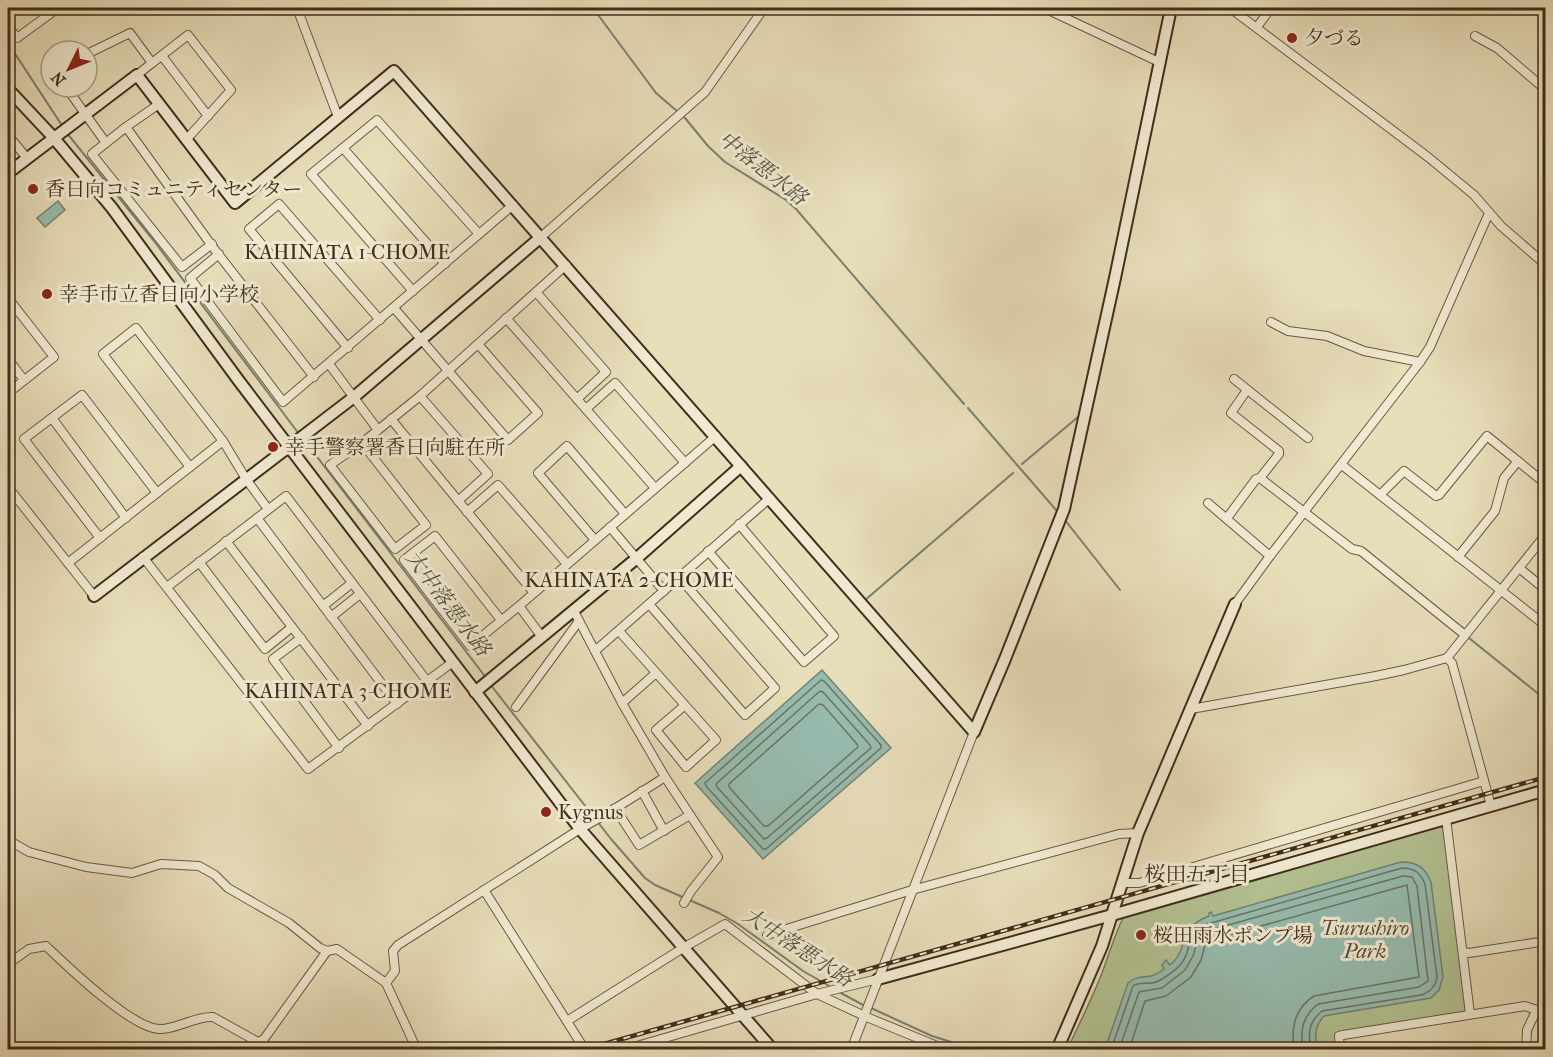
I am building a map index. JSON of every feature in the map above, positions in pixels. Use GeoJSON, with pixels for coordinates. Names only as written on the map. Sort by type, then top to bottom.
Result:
{"type":"FeatureCollection","features":[{"type":"Feature","properties":{"kind":"street"},"geometry":{"type":"LineString","coordinates":[[8,26],[17,39],[58,8]]}},
{"type":"Feature","properties":{"kind":"street"},"geometry":{"type":"LineString","coordinates":[[297,8],[338,117]]}},
{"type":"Feature","properties":{"kind":"street"},"geometry":{"type":"LineString","coordinates":[[8,487],[94,596],[354,398],[541,237],[705,92],[764,8]]}},
{"type":"Feature","properties":{"kind":"street"},"geometry":{"type":"LineString","coordinates":[[1044,8],[1159,62]]}},
{"type":"Feature","properties":{"kind":"street"},"geometry":{"type":"LineString","coordinates":[[850,1050],[1064,509],[1171,8]]}},
{"type":"Feature","properties":{"kind":"street"},"geometry":{"type":"LineString","coordinates":[[1230,8],[1428,157],[1474,195],[1489,213],[1545,265]]}},
{"type":"Feature","properties":{"kind":"street"},"geometry":{"type":"LineString","coordinates":[[1257,27],[1271,8]]}},
{"type":"Feature","properties":{"kind":"street"},"geometry":{"type":"LineString","coordinates":[[99,48],[130,33],[152,63]]}},
{"type":"Feature","properties":{"kind":"street"},"geometry":{"type":"LineString","coordinates":[[8,173],[188,35],[231,90],[186,140]]}},
{"type":"Feature","properties":{"kind":"street"},"geometry":{"type":"LineString","coordinates":[[1475,36],[1497,48],[1545,90]]}},
{"type":"Feature","properties":{"kind":"street"},"geometry":{"type":"LineString","coordinates":[[162,56],[208,116]]}},
{"type":"Feature","properties":{"kind":"street"},"geometry":{"type":"LineString","coordinates":[[137,75],[235,203],[394,71],[974,732]]}},
{"type":"Feature","properties":{"kind":"street"},"geometry":{"type":"LineString","coordinates":[[10,98],[60,132],[112,208],[239,381],[299,441],[453,662],[483,685],[584,827],[683,948],[773,1050]]}},
{"type":"Feature","properties":{"kind":"street"},"geometry":{"type":"LineString","coordinates":[[74,99],[106,143]]}},
{"type":"Feature","properties":{"kind":"street"},"geometry":{"type":"LineString","coordinates":[[159,104],[92,154],[182,267],[212,244]]}},
{"type":"Feature","properties":{"kind":"street"},"geometry":{"type":"LineString","coordinates":[[413,291],[311,174],[377,120],[479,234]]}},
{"type":"Feature","properties":{"kind":"street"},"geometry":{"type":"LineString","coordinates":[[126,127],[219,254],[314,376]]}},
{"type":"Feature","properties":{"kind":"street"},"geometry":{"type":"LineString","coordinates":[[8,135],[26,157]]}},
{"type":"Feature","properties":{"kind":"street"},"geometry":{"type":"LineString","coordinates":[[343,148],[445,264]]}},
{"type":"Feature","properties":{"kind":"street"},"geometry":{"type":"LineString","coordinates":[[348,348],[249,229],[279,204],[380,320]]}},
{"type":"Feature","properties":{"kind":"street"},"geometry":{"type":"LineString","coordinates":[[219,254],[190,278],[283,402],[513,205]]}},
{"type":"Feature","properties":{"kind":"street"},"geometry":{"type":"LineString","coordinates":[[1057,1050],[1102,946],[1138,833],[1235,604],[1430,347],[1489,213]]}},
{"type":"Feature","properties":{"kind":"street"},"geometry":{"type":"LineString","coordinates":[[362,443],[426,525],[395,549],[330,465],[362,443],[420,396],[566,265]]}},
{"type":"Feature","properties":{"kind":"street"},"geometry":{"type":"LineString","coordinates":[[536,292],[606,372],[577,399]]}},
{"type":"Feature","properties":{"kind":"street"},"geometry":{"type":"LineString","coordinates":[[8,298],[54,357],[8,393]]}},
{"type":"Feature","properties":{"kind":"street"},"geometry":{"type":"LineString","coordinates":[[394,308],[507,440],[538,413],[478,344]]}},
{"type":"Feature","properties":{"kind":"street"},"geometry":{"type":"LineString","coordinates":[[506,318],[655,488]]}},
{"type":"Feature","properties":{"kind":"street"},"geometry":{"type":"LineString","coordinates":[[1271,322],[1288,332],[1327,336],[1364,351],[1420,362]]}},
{"type":"Feature","properties":{"kind":"street"},"geometry":{"type":"LineString","coordinates":[[190,467],[103,354],[136,328],[223,441],[268,509]]}},
{"type":"Feature","properties":{"kind":"street"},"geometry":{"type":"LineString","coordinates":[[8,359],[24,380]]}},
{"type":"Feature","properties":{"kind":"street"},"geometry":{"type":"LineString","coordinates":[[329,364],[378,430]]}},
{"type":"Feature","properties":{"kind":"street"},"geometry":{"type":"LineString","coordinates":[[1234,380],[1308,438]]}},
{"type":"Feature","properties":{"kind":"street"},"geometry":{"type":"LineString","coordinates":[[586,409],[615,383],[685,463]]}},
{"type":"Feature","properties":{"kind":"street"},"geometry":{"type":"LineString","coordinates":[[1227,518],[1256,479],[1260,478],[1279,454],[1279,451],[1231,413],[1247,390]]}},
{"type":"Feature","properties":{"kind":"street"},"geometry":{"type":"LineString","coordinates":[[100,538],[24,439],[82,395],[157,493]]}},
{"type":"Feature","properties":{"kind":"street"},"geometry":{"type":"LineString","coordinates":[[420,396],[488,474],[458,501]]}},
{"type":"Feature","properties":{"kind":"street"},"geometry":{"type":"LineString","coordinates":[[52,418],[126,518]]}},
{"type":"Feature","properties":{"kind":"street"},"geometry":{"type":"LineString","coordinates":[[390,419],[534,593]]}},
{"type":"Feature","properties":{"kind":"street"},"geometry":{"type":"LineString","coordinates":[[501,620],[435,536],[404,560],[470,646],[519,606],[716,436]]}},
{"type":"Feature","properties":{"kind":"street"},"geometry":{"type":"LineString","coordinates":[[1380,495],[1404,471],[1436,496],[1439,495],[1487,436],[1545,484]]}},
{"type":"Feature","properties":{"kind":"street"},"geometry":{"type":"LineString","coordinates":[[68,563],[223,441]]}},
{"type":"Feature","properties":{"kind":"street"},"geometry":{"type":"LineString","coordinates":[[595,540],[538,472],[567,447],[625,514]]}},
{"type":"Feature","properties":{"kind":"street"},"geometry":{"type":"LineString","coordinates":[[1458,557],[1495,511],[1504,478],[1518,461]]}},
{"type":"Feature","properties":{"kind":"street"},"geometry":{"type":"LineString","coordinates":[[1342,465],[1545,626]]}},
{"type":"Feature","properties":{"kind":"street"},"geometry":{"type":"LineString","coordinates":[[516,706],[576,616],[636,558],[741,466]]}},
{"type":"Feature","properties":{"kind":"street"},"geometry":{"type":"LineString","coordinates":[[1260,478],[1352,549],[1361,551],[1465,636]]}},
{"type":"Feature","properties":{"kind":"street"},"geometry":{"type":"LineString","coordinates":[[467,512],[498,485],[567,564]]}},
{"type":"Feature","properties":{"kind":"street"},"geometry":{"type":"LineString","coordinates":[[166,587],[285,496],[427,681]]}},
{"type":"Feature","properties":{"kind":"street"},"geometry":{"type":"LineString","coordinates":[[596,651],[770,498]]}},
{"type":"Feature","properties":{"kind":"street"},"geometry":{"type":"LineString","coordinates":[[1208,503],[1270,556]]}},
{"type":"Feature","properties":{"kind":"street"},"geometry":{"type":"LineString","coordinates":[[257,518],[397,704]]}},
{"type":"Feature","properties":{"kind":"street"},"geometry":{"type":"LineString","coordinates":[[708,551],[804,662],[834,636],[739,524]]}},
{"type":"Feature","properties":{"kind":"street"},"geometry":{"type":"LineString","coordinates":[[610,527],[664,591]]}},
{"type":"Feature","properties":{"kind":"street"},"geometry":{"type":"LineString","coordinates":[[1191,709],[1376,676],[1447,658],[1545,534]]}},
{"type":"Feature","properties":{"kind":"street"},"geometry":{"type":"LineString","coordinates":[[226,541],[368,726]]}},
{"type":"Feature","properties":{"kind":"street"},"geometry":{"type":"LineString","coordinates":[[143,557],[308,769],[453,662]]}},
{"type":"Feature","properties":{"kind":"street"},"geometry":{"type":"LineString","coordinates":[[199,562],[265,650],[292,627]]}},
{"type":"Feature","properties":{"kind":"street"},"geometry":{"type":"LineString","coordinates":[[1519,568],[1545,590]]}},
{"type":"Feature","properties":{"kind":"street"},"geometry":{"type":"LineString","coordinates":[[649,604],[745,715],[775,688],[679,577]]}},
{"type":"Feature","properties":{"kind":"street"},"geometry":{"type":"LineString","coordinates":[[323,606],[352,583]]}},
{"type":"Feature","properties":{"kind":"street"},"geometry":{"type":"LineString","coordinates":[[331,616],[360,594]]}},
{"type":"Feature","properties":{"kind":"street"},"geometry":{"type":"LineString","coordinates":[[519,606],[542,637]]}},
{"type":"Feature","properties":{"kind":"street"},"geometry":{"type":"LineString","coordinates":[[483,685],[542,637],[576,616]]}},
{"type":"Feature","properties":{"kind":"street"},"geometry":{"type":"LineString","coordinates":[[576,616],[622,704],[665,777],[717,857],[684,903]]}},
{"type":"Feature","properties":{"kind":"street"},"geometry":{"type":"LineString","coordinates":[[619,631],[716,740],[686,767],[656,730],[684,706]]}},
{"type":"Feature","properties":{"kind":"street"},"geometry":{"type":"LineString","coordinates":[[300,639],[273,659],[339,748]]}},
{"type":"Feature","properties":{"kind":"street"},"geometry":{"type":"LineString","coordinates":[[1447,658],[1452,663],[1491,806]]}},
{"type":"Feature","properties":{"kind":"street"},"geometry":{"type":"LineString","coordinates":[[622,704],[656,674]]}},
{"type":"Feature","properties":{"kind":"street"},"geometry":{"type":"LineString","coordinates":[[386,983],[395,971],[393,951],[398,945],[665,777]]}},
{"type":"Feature","properties":{"kind":"street"},"geometry":{"type":"LineString","coordinates":[[1122,883],[1139,883],[1484,781]]}},
{"type":"Feature","properties":{"kind":"street"},"geometry":{"type":"LineString","coordinates":[[623,1050],[744,1017],[820,993],[1112,915],[1545,790]]}},
{"type":"Feature","properties":{"kind":"street"},"geometry":{"type":"LineString","coordinates":[[642,791],[664,831]]}},
{"type":"Feature","properties":{"kind":"street"},"geometry":{"type":"LineString","coordinates":[[615,808],[639,845],[690,815]]}},
{"type":"Feature","properties":{"kind":"street"},"geometry":{"type":"LineString","coordinates":[[1446,819],[1470,1014]]}},
{"type":"Feature","properties":{"kind":"street"},"geometry":{"type":"LineString","coordinates":[[767,935],[912,890],[1119,834],[1138,833]]}},
{"type":"Feature","properties":{"kind":"street"},"geometry":{"type":"LineString","coordinates":[[8,840],[29,852],[86,867],[120,872],[132,873],[161,864],[199,866],[215,875],[228,888],[289,923],[320,948],[327,951],[337,950],[386,983],[417,1050]]}},
{"type":"Feature","properties":{"kind":"street"},"geometry":{"type":"LineString","coordinates":[[484,890],[585,1050]]}},
{"type":"Feature","properties":{"kind":"street"},"geometry":{"type":"LineString","coordinates":[[567,1021],[683,948],[726,924],[820,993],[942,1048]]}},
{"type":"Feature","properties":{"kind":"street"},"geometry":{"type":"LineString","coordinates":[[1463,952],[1545,941]]}},
{"type":"Feature","properties":{"kind":"street"},"geometry":{"type":"LineString","coordinates":[[8,964],[29,949],[46,946],[95,992],[151,1029],[173,1028],[213,1017],[258,1042],[264,1039],[327,951]]}},
{"type":"Feature","properties":{"kind":"street"},"geometry":{"type":"LineString","coordinates":[[1340,1050],[1339,1036],[1526,1006],[1545,1013]]}},
{"type":"Feature","properties":{"kind":"street"},"geometry":{"type":"LineString","coordinates":[[1526,1050],[1527,1029],[1536,1011]]}},
{"type":"Feature","properties":{"kind":"green space","name":"Tsurushiro Park"},"geometry":{"type":"Polygon","coordinates":[[[1440,826],[1444,829],[1466,1010],[1464,1013],[1335,1034],[1337,1049],[1067,1050],[1094,992],[1124,917],[1440,826]]]}},
{"type":"Feature","properties":{"kind":"water"},"geometry":{"type":"Polygon","coordinates":[[[58,201],[65,210],[45,227],[37,218],[58,201]]]}},
{"type":"Feature","properties":{"kind":"water"},"geometry":{"type":"Polygon","coordinates":[[[822,670],[891,748],[763,859],[695,783],[822,670]]]}},
{"type":"Feature","properties":{"kind":"water","name":"Tsurushiro Park"},"geometry":{"type":"Polygon","coordinates":[[[1401,862],[1420,866],[1431,882],[1443,977],[1439,990],[1431,998],[1324,1016],[1316,1031],[1317,1049],[1105,1049],[1128,983],[1137,978],[1159,973],[1164,969],[1162,965],[1166,960],[1170,965],[1180,952],[1192,926],[1209,916],[1209,913],[1211,912],[1213,916],[1401,862]]]}},
{"type":"Feature","properties":{"kind":"waterway","name":"中落悪水路"},"geometry":{"type":"LineString","coordinates":[[593,8],[656,93],[685,118],[708,146],[725,162],[786,200],[796,209],[964,404]]}},
{"type":"Feature","properties":{"kind":"waterway","name":"大中落悪水路"},"geometry":{"type":"LineString","coordinates":[[8,43],[63,127]]}},
{"type":"Feature","properties":{"kind":"waterway","name":"大中落悪水路"},"geometry":{"type":"LineString","coordinates":[[66,132],[154,241],[299,434]]}},
{"type":"Feature","properties":{"kind":"waterway","name":"中落悪水路"},"geometry":{"type":"LineString","coordinates":[[968,408],[1056,510]]}},
{"type":"Feature","properties":{"kind":"waterway"},"geometry":{"type":"LineString","coordinates":[[1022,464],[1078,417]]}},
{"type":"Feature","properties":{"kind":"waterway","name":"大中落悪水路"},"geometry":{"type":"LineString","coordinates":[[305,441],[487,679]]}},
{"type":"Feature","properties":{"kind":"waterway"},"geometry":{"type":"LineString","coordinates":[[864,601],[1013,473]]}},
{"type":"Feature","properties":{"kind":"waterway","name":"中落悪水路"},"geometry":{"type":"LineString","coordinates":[[1065,520],[1120,590]]}},
{"type":"Feature","properties":{"kind":"waterway"},"geometry":{"type":"LineString","coordinates":[[1469,638],[1546,700]]}},
{"type":"Feature","properties":{"kind":"waterway","name":"大中落悪水路"},"geometry":{"type":"LineString","coordinates":[[490,684],[611,839],[645,878],[655,885],[719,913],[738,924],[803,971],[831,987]]}},
{"type":"Feature","properties":{"kind":"waterway","name":"大中落悪水路"},"geometry":{"type":"LineString","coordinates":[[839,992],[865,1006]]}},
{"type":"Feature","properties":{"kind":"waterway","name":"大中落悪水路"},"geometry":{"type":"LineString","coordinates":[[871,1008],[932,1036],[977,1050]]}},
{"type":"Feature","properties":{"kind":"railway"},"geometry":{"type":"LineString","coordinates":[[583,1050],[1546,777]]}},
{"type":"Feature","properties":{"kind":"place","name":"夕づる"},"geometry":{"type":"Point","coordinates":[1292,38]}},
{"type":"Feature","properties":{"kind":"place","name":"香日向コミュニティセンター"},"geometry":{"type":"Point","coordinates":[33,189]}},
{"type":"Feature","properties":{"kind":"place","name":"幸手市立香日向小学校"},"geometry":{"type":"Point","coordinates":[47,294]}},
{"type":"Feature","properties":{"kind":"place","name":"幸手警察署香日向駐在所"},"geometry":{"type":"Point","coordinates":[273,447]}},
{"type":"Feature","properties":{"kind":"place","name":"Kygnus"},"geometry":{"type":"Point","coordinates":[546,812]}},
{"type":"Feature","properties":{"kind":"place","name":"桜田雨水ポンプ場"},"geometry":{"type":"Point","coordinates":[1141,935]}},
{"type":"Feature","properties":{"kind":"district","name":"KAHINATA 1-CHOME"},"geometry":{"type":"Point","coordinates":[347,252]}},
{"type":"Feature","properties":{"kind":"district","name":"KAHINATA 2-CHOME"},"geometry":{"type":"Point","coordinates":[629,580]}},
{"type":"Feature","properties":{"kind":"district","name":"KAHINATA 3-CHOME"},"geometry":{"type":"Point","coordinates":[348,691]}},
{"type":"Feature","properties":{"kind":"district","name":"桜田五丁目"},"geometry":{"type":"Point","coordinates":[1197,874]}}]}
